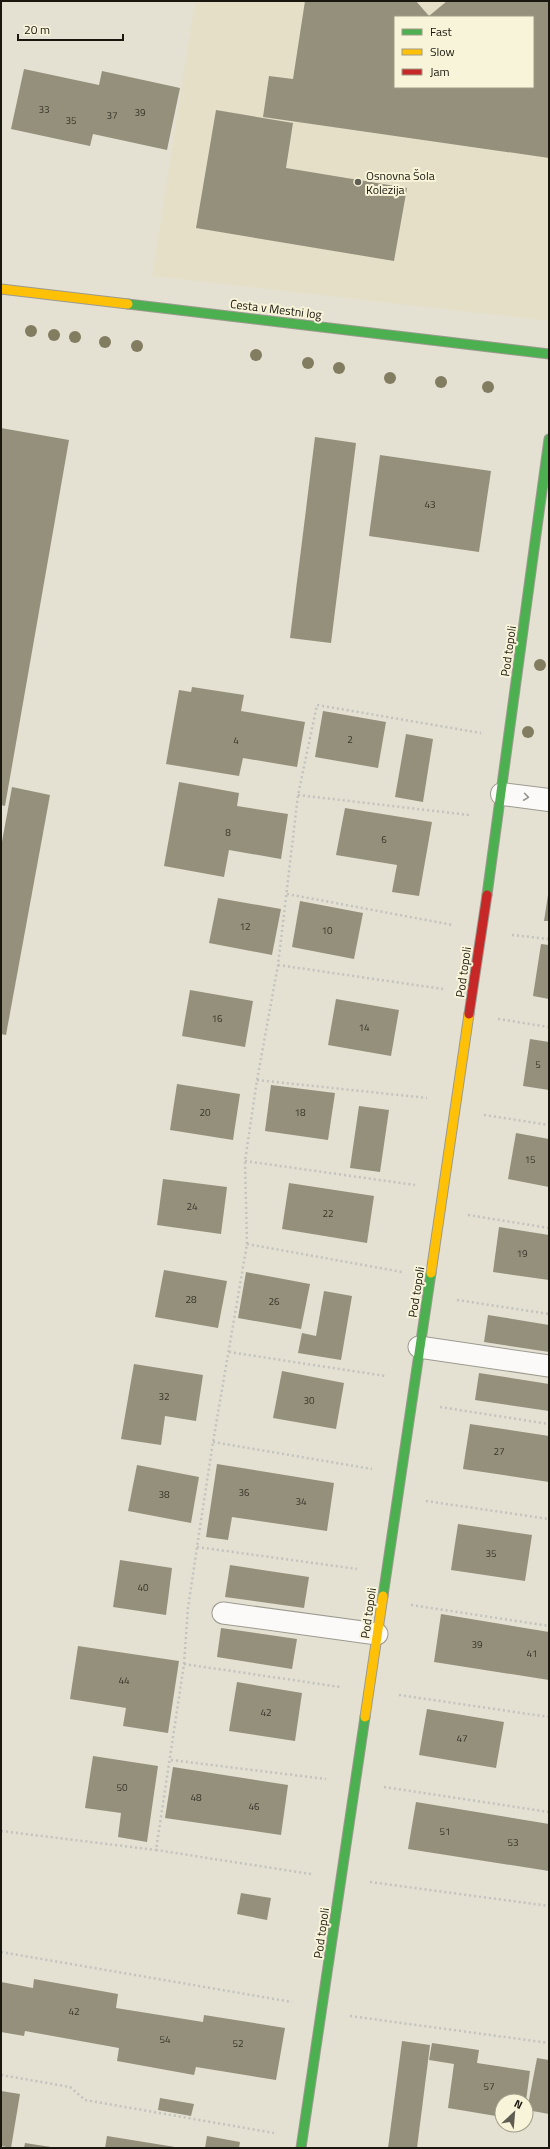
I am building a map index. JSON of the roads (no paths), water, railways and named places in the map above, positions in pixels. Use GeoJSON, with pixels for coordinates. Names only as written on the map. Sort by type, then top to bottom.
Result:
{"type":"FeatureCollection","features":[{"type":"Feature","properties":{"kind":"street","name":"Cesta v Mestni log"},"geometry":{"type":"LineString","coordinates":[[1,288],[549,354]]}},
{"type":"Feature","properties":{"kind":"street","name":"Pod topoli"},"geometry":{"type":"LineString","coordinates":[[301,2148],[354,1783],[369,1691],[385,1573],[444,1190],[509,739],[543,529],[549,439]]}},
{"type":"Feature","properties":{"kind":"street"},"geometry":{"type":"LineString","coordinates":[[502,794],[549,800]]}},
{"type":"Feature","properties":{"kind":"lane"},"geometry":{"type":"LineString","coordinates":[[419,1347],[549,1366]]}},
{"type":"Feature","properties":{"kind":"lane"},"geometry":{"type":"LineString","coordinates":[[223,1613],[377,1634]]}},
{"type":"Feature","properties":{"kind":"place","name":"Osnovna Šola Kolezija"},"geometry":{"type":"Point","coordinates":[358,182]}}]}
